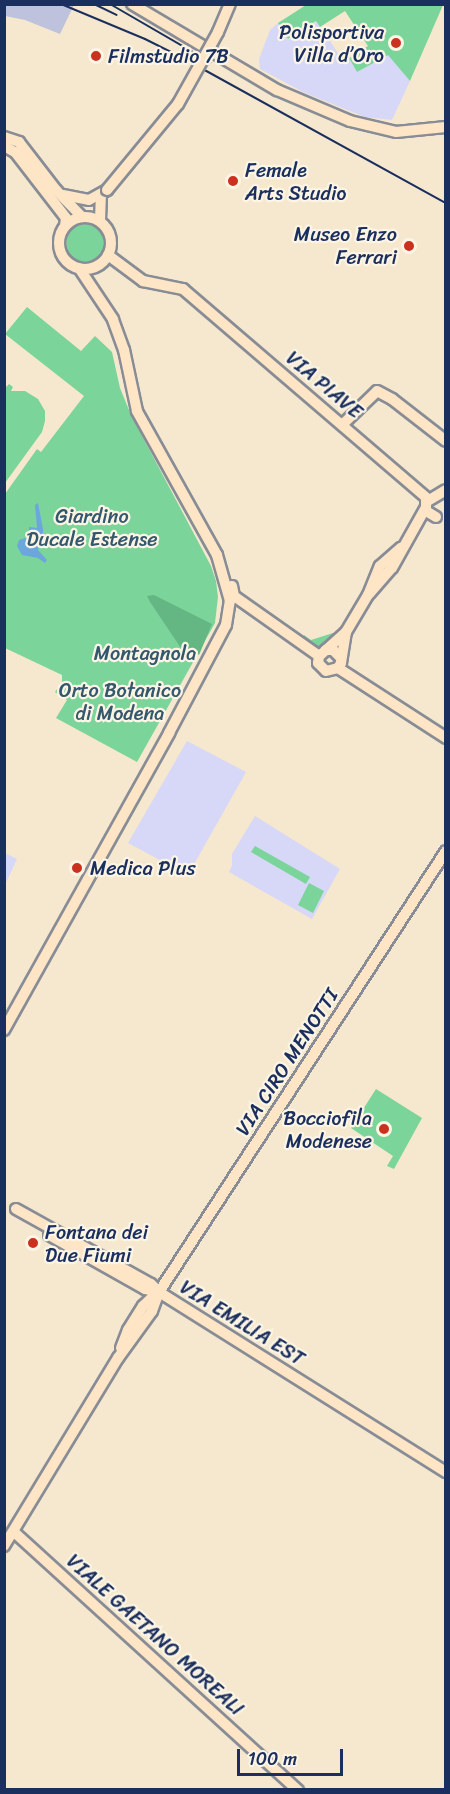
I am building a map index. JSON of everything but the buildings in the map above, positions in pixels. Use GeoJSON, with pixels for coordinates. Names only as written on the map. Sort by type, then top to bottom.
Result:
{"type":"FeatureCollection","features":[{"type":"Feature","properties":{"kind":"street"},"geometry":{"type":"LineString","coordinates":[[132,4],[277,90],[350,121],[396,132],[446,127]]}},
{"type":"Feature","properties":{"kind":"street"},"geometry":{"type":"LineString","coordinates":[[65,226],[85,217],[178,104],[218,32],[230,4]]}},
{"type":"Feature","properties":{"kind":"street"},"geometry":{"type":"LineString","coordinates":[[6,144],[19,142],[63,195],[85,217],[100,221]]}},
{"type":"Feature","properties":{"kind":"street"},"geometry":{"type":"LineString","coordinates":[[6,144],[15,152],[66,218],[65,226],[60,234],[60,250],[69,263],[79,268],[95,267],[108,255],[111,238],[100,221],[104,193]]}},
{"type":"Feature","properties":{"kind":"street"},"geometry":{"type":"LineString","coordinates":[[63,195],[88,200],[104,193]]}},
{"type":"Feature","properties":{"kind":"street","name":"VIA PIAVE"},"geometry":{"type":"LineString","coordinates":[[108,255],[140,279],[177,286],[196,299],[343,424],[436,499],[430,516],[441,514]]}},
{"type":"Feature","properties":{"kind":"street"},"geometry":{"type":"LineString","coordinates":[[79,268],[116,326],[137,411],[226,570],[234,596],[322,653],[333,650],[339,663],[446,738]]}},
{"type":"Feature","properties":{"kind":"street"},"geometry":{"type":"LineString","coordinates":[[343,424],[374,393],[380,392],[446,441]]}},
{"type":"Feature","properties":{"kind":"street"},"geometry":{"type":"LineString","coordinates":[[346,632],[339,663],[329,672],[322,669],[318,663],[322,653],[346,632],[368,596],[392,568],[401,548],[436,499]]}},
{"type":"Feature","properties":{"kind":"street"},"geometry":{"type":"LineString","coordinates":[[417,528],[441,514]]}},
{"type":"Feature","properties":{"kind":"street"},"geometry":{"type":"LineString","coordinates":[[4,1030],[170,733],[226,625],[230,593],[217,555]]}},
{"type":"Feature","properties":{"kind":"street","name":"VIA CIRO MENOTTI"},"geometry":{"type":"LineString","coordinates":[[4,1546],[118,1358],[152,1311],[159,1292],[446,851]]}},
{"type":"Feature","properties":{"kind":"street","name":"VIA EMILIA EST"},"geometry":{"type":"LineString","coordinates":[[10,1209],[145,1289],[159,1292],[446,1472]]}},
{"type":"Feature","properties":{"kind":"street","name":"VIALE GAETANO MOREALI"},"geometry":{"type":"LineString","coordinates":[[14,1532],[298,1790]]}},
{"type":"Feature","properties":{"kind":"shaded area"},"geometry":{"type":"Polygon","coordinates":[[[4,5],[74,5],[60,34],[25,20],[5,16],[4,5]]]}},
{"type":"Feature","properties":{"kind":"shaded area"},"geometry":{"type":"Polygon","coordinates":[[[317,21],[343,61],[349,58],[357,72],[388,54],[410,81],[392,120],[365,117],[305,93],[260,69],[259,59],[270,30],[278,23],[289,39],[317,21]]]}},
{"type":"Feature","properties":{"kind":"shaded area"},"geometry":{"type":"Polygon","coordinates":[[[187,741],[246,772],[188,875],[128,843],[187,741]]]}},
{"type":"Feature","properties":{"kind":"shaded area"},"geometry":{"type":"Polygon","coordinates":[[[255,816],[340,869],[312,919],[229,872],[232,866],[232,854],[255,816]]]}},
{"type":"Feature","properties":{"kind":"shaded area"},"geometry":{"type":"Polygon","coordinates":[[[5,853],[17,859],[5,885],[5,853]]]}},
{"type":"Feature","properties":{"kind":"green space","name":"Polisportiva Villa d’Oro"},"geometry":{"type":"Polygon","coordinates":[[[306,5],[443,5],[410,81],[388,55],[357,72],[349,58],[368,46],[345,11],[320,27],[316,21],[288,39],[278,23],[306,5]]]}},
{"type":"Feature","properties":{"kind":"green space"},"geometry":{"type":"Polygon","coordinates":[[[85,224],[92,225],[98,230],[103,236],[103,250],[98,256],[92,261],[85,262],[78,261],[72,256],[67,250],[66,243],[67,236],[72,230],[78,225],[85,224]]]}},
{"type":"Feature","properties":{"kind":"green space","name":"Giardino Ducale Estense"},"geometry":{"type":"Polygon","coordinates":[[[27,307],[81,351],[95,336],[112,352],[120,388],[131,415],[211,566],[216,581],[218,597],[215,623],[137,762],[56,718],[67,700],[55,692],[62,682],[62,675],[5,648],[5,494],[37,449],[41,452],[84,396],[5,334],[27,307]]]}},
{"type":"Feature","properties":{"kind":"green space"},"geometry":{"type":"Polygon","coordinates":[[[9,384],[13,387],[11,391],[25,391],[38,399],[45,411],[45,421],[42,432],[5,483],[4,389],[9,384]]]}},
{"type":"Feature","properties":{"kind":"green space"},"geometry":{"type":"Polygon","coordinates":[[[154,595],[212,624],[199,655],[192,649],[187,657],[147,596],[154,595]]]}},
{"type":"Feature","properties":{"kind":"green space"},"geometry":{"type":"Polygon","coordinates":[[[333,633],[335,636],[327,644],[318,647],[303,637],[304,635],[311,640],[333,633]]]}},
{"type":"Feature","properties":{"kind":"green space"},"geometry":{"type":"Polygon","coordinates":[[[255,846],[310,877],[306,884],[251,852],[255,846]]]}},
{"type":"Feature","properties":{"kind":"green space"},"geometry":{"type":"Polygon","coordinates":[[[309,883],[324,891],[313,913],[298,905],[309,883]]]}},
{"type":"Feature","properties":{"kind":"green space","name":"Bocciofila Modenese"},"geometry":{"type":"Polygon","coordinates":[[[376,1089],[422,1118],[394,1169],[387,1166],[393,1156],[351,1128],[376,1089]]]}},
{"type":"Feature","properties":{"kind":"water"},"geometry":{"type":"Polygon","coordinates":[[[38,503],[43,539],[38,550],[47,560],[45,563],[38,558],[22,555],[17,546],[19,540],[29,537],[29,527],[37,528],[35,505],[38,503]]]}},
{"type":"Feature","properties":{"kind":"railway"},"geometry":{"type":"LineString","coordinates":[[61,4],[145,39],[181,57],[446,203]]}},
{"type":"Feature","properties":{"kind":"railway"},"geometry":{"type":"LineString","coordinates":[[94,4],[117,15]]}},
{"type":"Feature","properties":{"kind":"railway"},"geometry":{"type":"LineString","coordinates":[[110,4],[210,62]]}},
{"type":"Feature","properties":{"kind":"place","name":"Polisportiva Villa d’Oro"},"geometry":{"type":"Point","coordinates":[396,43]}},
{"type":"Feature","properties":{"kind":"place","name":"Filmstudio 7B"},"geometry":{"type":"Point","coordinates":[96,56]}},
{"type":"Feature","properties":{"kind":"place","name":"Female Arts Studio"},"geometry":{"type":"Point","coordinates":[233,181]}},
{"type":"Feature","properties":{"kind":"place","name":"Museo Enzo Ferrari"},"geometry":{"type":"Point","coordinates":[409,246]}},
{"type":"Feature","properties":{"kind":"place","name":"Medica Plus"},"geometry":{"type":"Point","coordinates":[77,868]}},
{"type":"Feature","properties":{"kind":"place","name":"Bocciofila Modenese"},"geometry":{"type":"Point","coordinates":[384,1129]}},
{"type":"Feature","properties":{"kind":"place","name":"Fontana dei Due Fiumi"},"geometry":{"type":"Point","coordinates":[33,1243]}},
{"type":"Feature","properties":{"kind":"park label","name":"Montagnola"},"geometry":{"type":"Point","coordinates":[145,653]}},
{"type":"Feature","properties":{"kind":"park label","name":"Orto Botanico di Modena"},"geometry":{"type":"Point","coordinates":[120,702]}}]}
